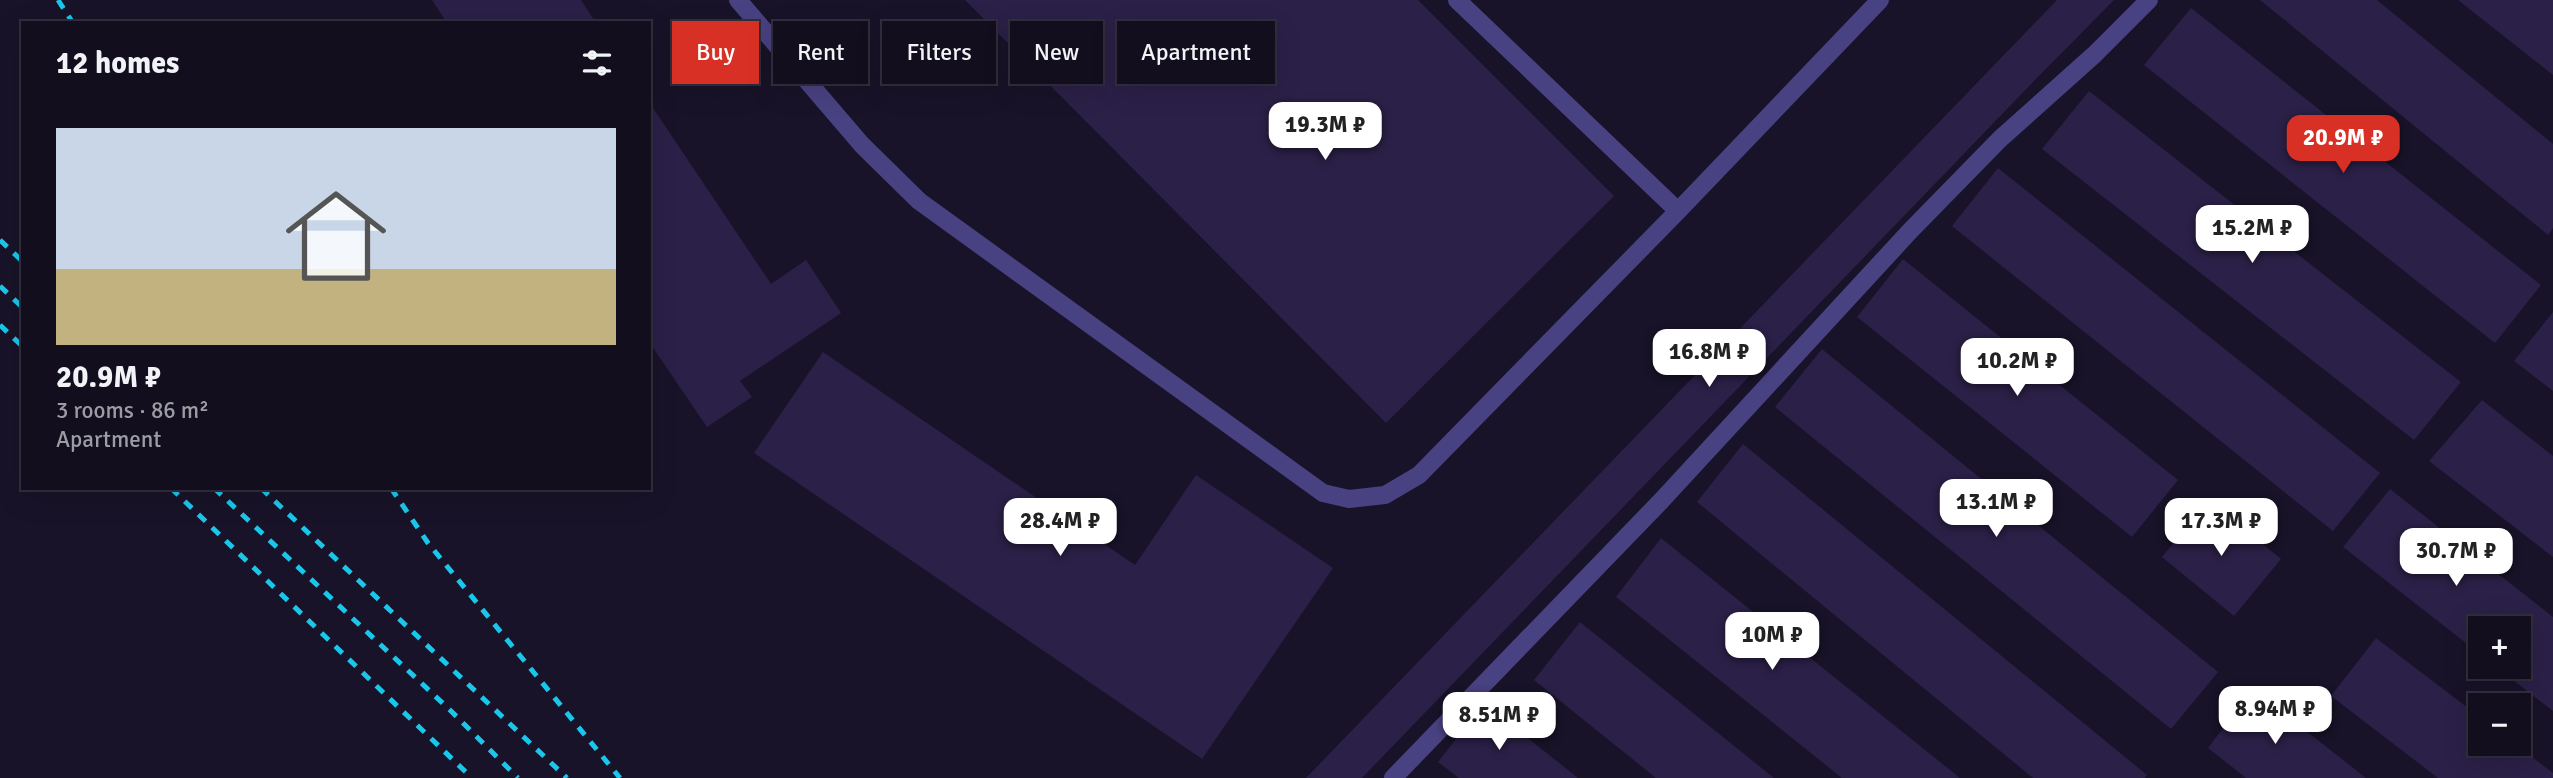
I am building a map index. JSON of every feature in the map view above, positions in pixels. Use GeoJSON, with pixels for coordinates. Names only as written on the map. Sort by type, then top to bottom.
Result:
{"type":"FeatureCollection","features":[{"type":"Feature","properties":{"kind":"lane"},"geometry":{"type":"LineString","coordinates":[[738,0],[862,145],[919,201],[1323,493],[1349,499],[1385,495],[1419,475],[1880,0]]}},
{"type":"Feature","properties":{"kind":"lane"},"geometry":{"type":"LineString","coordinates":[[1457,0],[1678,211]]}},
{"type":"Feature","properties":{"kind":"lane"},"geometry":{"type":"LineString","coordinates":[[1393,778],[1661,501],[1910,231],[2000,139],[2095,54],[2149,0]]}},
{"type":"Feature","properties":{"kind":"building"},"geometry":{"type":"Polygon","coordinates":[[[432,0],[581,0],[595,21],[446,21],[432,0]]]}},
{"type":"Feature","properties":{"kind":"building"},"geometry":{"type":"Polygon","coordinates":[[[965,0],[1418,0],[1614,196],[1386,423],[1049,84],[1103,84],[1103,21],[1010,21],[1010,45],[996,31],[996,21],[986,21],[965,0]]]}},
{"type":"Feature","properties":{"kind":"building"},"geometry":{"type":"Polygon","coordinates":[[[2057,0],[2114,0],[1362,778],[1306,778],[2057,0]]]}},
{"type":"Feature","properties":{"kind":"building"},"geometry":{"type":"Polygon","coordinates":[[[2260,0],[2377,0],[2553,144],[2553,228],[2548,235],[2260,0]]]}},
{"type":"Feature","properties":{"kind":"building"},"geometry":{"type":"Polygon","coordinates":[[[2458,0],[2553,0],[2553,75],[2458,0]]]}},
{"type":"Feature","properties":{"kind":"building"},"geometry":{"type":"Polygon","coordinates":[[[2191,8],[2541,285],[2495,343],[2144,65],[2191,8]]]}},
{"type":"Feature","properties":{"kind":"building"},"geometry":{"type":"Polygon","coordinates":[[[2089,91],[2461,382],[2414,440],[2042,149],[2089,91]]]}},
{"type":"Feature","properties":{"kind":"building"},"geometry":{"type":"Polygon","coordinates":[[[651,105],[771,284],[806,260],[841,313],[740,381],[752,397],[707,427],[651,345],[651,105]]]}},
{"type":"Feature","properties":{"kind":"building"},"geometry":{"type":"Polygon","coordinates":[[[1998,168],[2380,473],[2333,531],[1952,226],[1998,168]]]}},
{"type":"Feature","properties":{"kind":"building"},"geometry":{"type":"Polygon","coordinates":[[[1903,259],[2178,480],[2132,537],[1857,317],[1903,259]]]}},
{"type":"Feature","properties":{"kind":"building"},"geometry":{"type":"Polygon","coordinates":[[[2553,312],[2553,391],[2514,361],[2553,312]]]}},
{"type":"Feature","properties":{"kind":"building"},"geometry":{"type":"Polygon","coordinates":[[[1822,349],[2218,672],[2171,729],[1775,407],[1822,349]]]}},
{"type":"Feature","properties":{"kind":"building"},"geometry":{"type":"Polygon","coordinates":[[[823,352],[1135,565],[1196,475],[1333,568],[1202,759],[754,453],[823,352]]]}},
{"type":"Feature","properties":{"kind":"building"},"geometry":{"type":"Polygon","coordinates":[[[2482,400],[2553,456],[2553,557],[2429,461],[2482,400]]]}},
{"type":"Feature","properties":{"kind":"building"},"geometry":{"type":"Polygon","coordinates":[[[1743,444],[2147,775],[2145,778],[2033,778],[1697,502],[1743,444]]]}},
{"type":"Feature","properties":{"kind":"building"},"geometry":{"type":"Polygon","coordinates":[[[2390,489],[2553,617],[2553,711],[2512,679],[2531,679],[2531,616],[2468,616],[2468,645],[2343,547],[2390,489]]]}},
{"type":"Feature","properties":{"kind":"building"},"geometry":{"type":"Polygon","coordinates":[[[2209,500],[2281,559],[2234,616],[2162,557],[2209,500]]]}},
{"type":"Feature","properties":{"kind":"building"},"geometry":{"type":"Polygon","coordinates":[[[1661,538],[1960,778],[1842,778],[1616,597],[1661,538]]]}},
{"type":"Feature","properties":{"kind":"building"},"geometry":{"type":"Polygon","coordinates":[[[1580,622],[1774,778],[1656,778],[1534,680],[1580,622]]]}},
{"type":"Feature","properties":{"kind":"building"},"geometry":{"type":"Polygon","coordinates":[[[2376,638],[2468,708],[2468,756],[2531,756],[2553,773],[2553,778],[2438,778],[2331,696],[2376,638]]]}},
{"type":"Feature","properties":{"kind":"building"},"geometry":{"type":"Polygon","coordinates":[[[2253,689],[2366,778],[2246,778],[2208,748],[2253,689]]]}},
{"type":"Feature","properties":{"kind":"building"},"geometry":{"type":"Polygon","coordinates":[[[1484,703],[1578,778],[1459,778],[1438,762],[1484,703]]]}},
{"type":"Feature","properties":{"kind":"railway"},"geometry":{"type":"LineString","coordinates":[[58,0],[72,21]]}},
{"type":"Feature","properties":{"kind":"railway"},"geometry":{"type":"LineString","coordinates":[[0,240],[21,260]]}},
{"type":"Feature","properties":{"kind":"railway"},"geometry":{"type":"LineString","coordinates":[[0,286],[21,306]]}},
{"type":"Feature","properties":{"kind":"railway"},"geometry":{"type":"LineString","coordinates":[[0,325],[21,345]]}},
{"type":"Feature","properties":{"kind":"railway"},"geometry":{"type":"LineString","coordinates":[[173,490],[472,778]]}},
{"type":"Feature","properties":{"kind":"railway"},"geometry":{"type":"LineString","coordinates":[[216,490],[451,711],[518,778]]}},
{"type":"Feature","properties":{"kind":"railway"},"geometry":{"type":"LineString","coordinates":[[263,490],[567,778]]}},
{"type":"Feature","properties":{"kind":"railway"},"geometry":{"type":"LineString","coordinates":[[392,490],[428,543],[620,778]]}}]}
